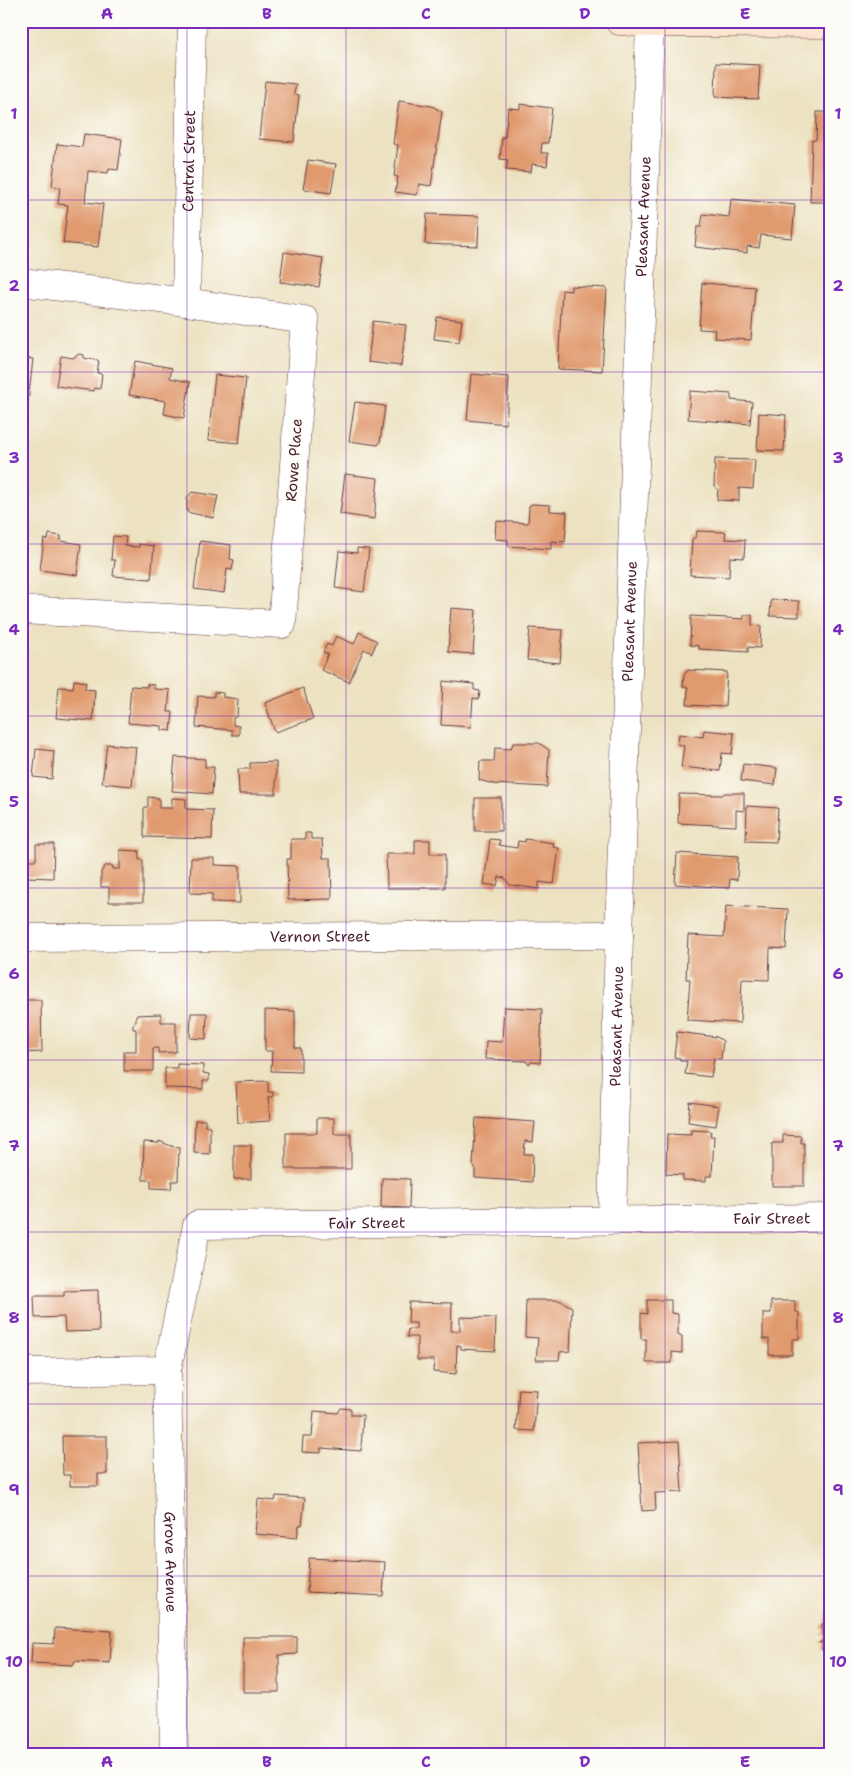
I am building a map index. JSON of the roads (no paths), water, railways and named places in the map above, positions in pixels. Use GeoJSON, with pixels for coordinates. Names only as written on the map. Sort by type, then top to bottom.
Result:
{"type":"FeatureCollection","features":[{"type":"Feature","properties":{"kind":"main road"},"geometry":{"type":"LineString","coordinates":[[619,21],[650,23],[831,24]]}},
{"type":"Feature","properties":{"kind":"street","name":"Central Street"},"geometry":{"type":"LineString","coordinates":[[186,302],[192,21]]}},
{"type":"Feature","properties":{"kind":"street","name":"Pleasant Avenue"},"geometry":{"type":"LineString","coordinates":[[612,1220],[619,935],[650,23]]}},
{"type":"Feature","properties":{"kind":"street","name":"Rowe Place"},"geometry":{"type":"LineString","coordinates":[[21,282],[186,302],[305,320],[282,624],[21,610]]}},
{"type":"Feature","properties":{"kind":"street","name":"Vernon Street"},"geometry":{"type":"LineString","coordinates":[[21,938],[619,935]]}},
{"type":"Feature","properties":{"kind":"street","name":"Fair Street"},"geometry":{"type":"LineString","coordinates":[[167,1370],[197,1225],[831,1218]]}},
{"type":"Feature","properties":{"kind":"street"},"geometry":{"type":"LineString","coordinates":[[21,1372],[167,1370]]}},
{"type":"Feature","properties":{"kind":"street","name":"Grove Avenue"},"geometry":{"type":"LineString","coordinates":[[167,1370],[174,1754]]}}]}
